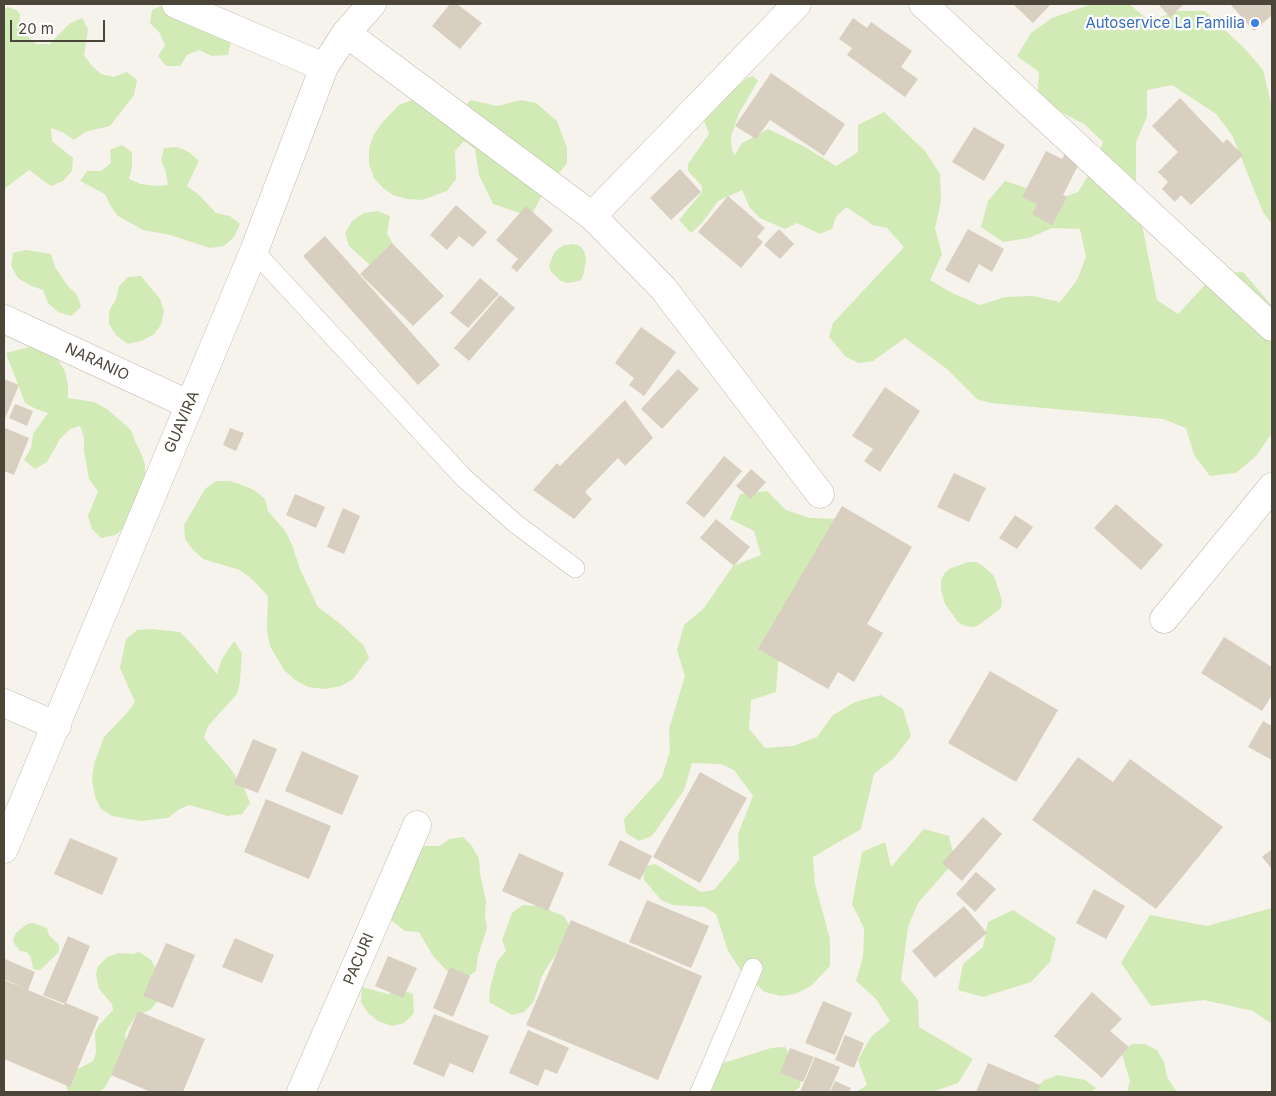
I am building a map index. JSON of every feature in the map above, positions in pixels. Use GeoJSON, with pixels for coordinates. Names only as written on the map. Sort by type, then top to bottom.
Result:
{"type":"FeatureCollection","features":[{"type":"Feature","properties":{"kind":"street"},"geometry":{"type":"LineString","coordinates":[[176,4],[324,67]]}},
{"type":"Feature","properties":{"kind":"street","name":"GUAVIRA"},"geometry":{"type":"LineString","coordinates":[[4,849],[254,251],[324,67],[346,33],[372,4]]}},
{"type":"Feature","properties":{"kind":"street"},"geometry":{"type":"LineString","coordinates":[[592,216],[797,4]]}},
{"type":"Feature","properties":{"kind":"street"},"geometry":{"type":"LineString","coordinates":[[922,4],[1272,326]]}},
{"type":"Feature","properties":{"kind":"street"},"geometry":{"type":"LineString","coordinates":[[346,33],[592,216],[663,288],[820,494]]}},
{"type":"Feature","properties":{"kind":"street","name":"NARANIO"},"geometry":{"type":"LineString","coordinates":[[4,319],[190,405]]}},
{"type":"Feature","properties":{"kind":"street"},"geometry":{"type":"LineString","coordinates":[[1164,619],[1272,487]]}},
{"type":"Feature","properties":{"kind":"street"},"geometry":{"type":"LineString","coordinates":[[4,703],[56,726]]}},
{"type":"Feature","properties":{"kind":"street","name":"PACURI"},"geometry":{"type":"LineString","coordinates":[[301,1092],[417,825]]}},
{"type":"Feature","properties":{"kind":"lane"},"geometry":{"type":"LineString","coordinates":[[254,251],[464,478],[516,524],[575,568]]}},
{"type":"Feature","properties":{"kind":"lane"},"geometry":{"type":"LineString","coordinates":[[700,1092],[753,968]]}},
{"type":"Feature","properties":{"kind":"green space"},"geometry":{"type":"Polygon","coordinates":[[[1092,4],[1129,4],[1150,21],[1177,11],[1205,11],[1246,50],[1263,70],[1272,107],[1272,224],[1263,212],[1232,135],[1216,114],[1172,85],[1147,90],[1147,117],[1136,142],[1136,195],[1157,300],[1178,314],[1215,274],[1243,272],[1272,306],[1272,433],[1256,456],[1236,473],[1210,476],[1194,455],[1186,428],[1163,419],[991,403],[977,399],[947,369],[905,338],[873,361],[859,363],[846,357],[829,337],[833,323],[904,247],[887,228],[873,225],[846,207],[836,217],[832,229],[820,234],[797,223],[785,229],[760,218],[750,208],[742,190],[718,201],[702,223],[691,233],[679,220],[702,192],[702,186],[688,171],[688,164],[709,134],[702,115],[747,78],[753,76],[758,81],[739,113],[731,137],[732,150],[735,155],[742,143],[768,129],[805,147],[836,166],[858,152],[858,125],[884,112],[925,151],[940,174],[941,201],[935,228],[942,254],[930,280],[952,293],[980,305],[1005,297],[1033,296],[1060,302],[1077,280],[1086,257],[1080,229],[1052,228],[1029,238],[1003,242],[981,227],[988,201],[1005,181],[1030,189],[1053,201],[1078,192],[1093,168],[1103,142],[1084,124],[1037,100],[1039,72],[1017,56],[1031,33],[1052,18],[1092,4]]]}},
{"type":"Feature","properties":{"kind":"green space"},"geometry":{"type":"Polygon","coordinates":[[[163,5],[231,42],[228,55],[212,56],[199,50],[187,55],[180,66],[166,66],[158,56],[165,45],[159,32],[150,23],[152,10],[163,5]]]}},
{"type":"Feature","properties":{"kind":"green space"},"geometry":{"type":"Polygon","coordinates":[[[8,7],[20,14],[19,28],[36,44],[50,44],[69,24],[82,18],[88,29],[84,55],[92,66],[101,74],[114,77],[127,72],[137,80],[134,95],[110,126],[85,132],[74,140],[64,133],[51,128],[52,141],[73,158],[72,171],[63,181],[51,186],[29,170],[4,189],[4,9],[8,7]]]}},
{"type":"Feature","properties":{"kind":"green space"},"geometry":{"type":"Polygon","coordinates":[[[412,100],[425,100],[460,110],[471,100],[497,106],[521,100],[536,103],[557,121],[567,148],[567,163],[540,199],[533,212],[520,213],[493,204],[479,175],[475,149],[464,141],[455,151],[456,179],[447,191],[422,200],[407,199],[393,195],[374,178],[369,164],[369,149],[373,136],[381,124],[399,105],[412,100]]]}},
{"type":"Feature","properties":{"kind":"green space"},"geometry":{"type":"Polygon","coordinates":[[[122,145],[132,152],[132,167],[129,179],[141,184],[155,186],[168,185],[166,172],[161,160],[164,148],[177,147],[189,152],[199,161],[187,186],[198,194],[216,213],[230,216],[240,224],[234,237],[224,246],[210,248],[170,235],[143,230],[118,216],[105,194],[80,181],[87,171],[101,171],[111,163],[110,150],[122,145]]]}},
{"type":"Feature","properties":{"kind":"green space"},"geometry":{"type":"Polygon","coordinates":[[[377,211],[390,216],[387,233],[393,244],[392,257],[371,266],[349,246],[345,233],[352,221],[364,213],[377,211]]]}},
{"type":"Feature","properties":{"kind":"green space"},"geometry":{"type":"Polygon","coordinates":[[[573,244],[580,246],[586,258],[581,280],[568,283],[561,281],[551,272],[549,266],[554,253],[559,248],[573,244]]]}},
{"type":"Feature","properties":{"kind":"green space"},"geometry":{"type":"Polygon","coordinates":[[[26,250],[51,254],[55,267],[67,285],[77,295],[81,307],[71,316],[58,312],[48,303],[43,290],[29,285],[18,278],[11,266],[13,253],[26,250]]]}},
{"type":"Feature","properties":{"kind":"green space"},"geometry":{"type":"Polygon","coordinates":[[[141,276],[160,299],[164,311],[161,325],[153,335],[141,341],[128,344],[116,335],[109,324],[109,311],[116,299],[119,286],[128,277],[141,276]]]}},
{"type":"Feature","properties":{"kind":"green space"},"geometry":{"type":"Polygon","coordinates":[[[33,346],[48,350],[58,360],[65,371],[68,398],[94,402],[107,409],[131,430],[141,453],[145,465],[145,478],[126,527],[115,535],[101,538],[92,529],[88,516],[98,491],[89,479],[84,451],[84,437],[80,426],[70,429],[60,439],[47,462],[35,469],[24,460],[31,448],[33,434],[48,413],[25,403],[6,353],[33,346]]]}},
{"type":"Feature","properties":{"kind":"green space"},"geometry":{"type":"Polygon","coordinates":[[[216,481],[230,481],[242,485],[254,490],[265,499],[268,511],[286,532],[300,569],[318,607],[342,625],[364,646],[369,658],[353,679],[341,686],[325,689],[308,687],[295,680],[284,670],[270,646],[267,631],[268,596],[253,580],[240,570],[203,559],[185,539],[184,525],[205,489],[216,481]]]}},
{"type":"Feature","properties":{"kind":"green space"},"geometry":{"type":"Polygon","coordinates":[[[767,491],[786,510],[810,518],[837,519],[785,636],[778,664],[776,692],[751,700],[749,729],[765,748],[793,746],[817,737],[833,715],[855,702],[881,695],[903,709],[911,736],[894,758],[874,774],[861,829],[813,857],[815,884],[830,939],[830,966],[811,986],[795,994],[781,996],[765,992],[744,975],[728,951],[716,914],[705,907],[673,905],[661,900],[644,880],[643,867],[655,864],[701,892],[714,890],[739,860],[738,834],[753,796],[734,770],[721,764],[692,763],[684,790],[652,836],[639,841],[626,833],[624,819],[662,777],[670,751],[669,729],[685,676],[677,650],[684,625],[704,608],[733,566],[761,555],[754,531],[730,519],[740,494],[767,491]]]}},
{"type":"Feature","properties":{"kind":"green space"},"geometry":{"type":"Polygon","coordinates":[[[968,562],[976,562],[994,576],[1002,600],[1001,608],[979,625],[973,627],[965,626],[958,622],[945,604],[941,590],[941,581],[944,574],[949,569],[968,562]]]}},
{"type":"Feature","properties":{"kind":"green space"},"geometry":{"type":"Polygon","coordinates":[[[151,629],[180,632],[217,674],[222,659],[234,641],[242,653],[240,682],[237,694],[208,726],[204,738],[230,768],[245,790],[250,803],[242,814],[228,816],[189,805],[178,810],[168,818],[141,821],[112,816],[101,809],[95,797],[92,779],[94,764],[104,737],[135,702],[120,668],[126,639],[137,630],[151,629]]]}},
{"type":"Feature","properties":{"kind":"green space"},"geometry":{"type":"Polygon","coordinates":[[[924,829],[949,836],[955,861],[918,903],[908,927],[901,980],[918,1000],[919,1027],[973,1059],[958,1083],[932,1092],[856,1092],[867,1085],[858,1060],[871,1037],[890,1021],[876,999],[856,981],[863,957],[864,928],[852,904],[862,852],[885,842],[891,867],[924,829]]]}},
{"type":"Feature","properties":{"kind":"green space"},"geometry":{"type":"Polygon","coordinates":[[[463,837],[472,846],[479,859],[486,901],[485,915],[487,928],[478,956],[476,971],[465,979],[453,977],[433,956],[419,932],[405,931],[393,922],[387,910],[414,853],[425,846],[439,846],[450,839],[463,837]]]}},
{"type":"Feature","properties":{"kind":"green space"},"geometry":{"type":"Polygon","coordinates":[[[523,905],[538,906],[564,916],[573,932],[542,976],[534,1001],[524,1012],[512,1015],[489,1002],[490,988],[497,962],[506,951],[502,940],[512,913],[523,905]]]}},
{"type":"Feature","properties":{"kind":"green space"},"geometry":{"type":"Polygon","coordinates":[[[1272,908],[1272,1024],[1253,1011],[1204,1000],[1151,1006],[1121,963],[1150,915],[1207,926],[1272,908]]]}},
{"type":"Feature","properties":{"kind":"green space"},"geometry":{"type":"Polygon","coordinates":[[[1013,910],[1056,938],[1050,962],[1031,982],[983,997],[958,990],[963,964],[983,947],[988,922],[1013,910]]]}},
{"type":"Feature","properties":{"kind":"green space"},"geometry":{"type":"Polygon","coordinates":[[[33,923],[47,928],[49,935],[59,945],[59,952],[40,970],[33,969],[31,957],[27,952],[20,951],[13,939],[16,933],[27,924],[33,923]]]}},
{"type":"Feature","properties":{"kind":"green space"},"geometry":{"type":"Polygon","coordinates":[[[139,952],[151,960],[158,972],[160,999],[150,1010],[136,1016],[128,1028],[119,1062],[105,1087],[100,1092],[69,1092],[66,1087],[66,1080],[76,1070],[93,1061],[96,1053],[95,1033],[99,1025],[113,1010],[112,1004],[99,989],[96,975],[97,968],[107,957],[119,953],[133,954],[139,952]]]}},
{"type":"Feature","properties":{"kind":"green space"},"geometry":{"type":"Polygon","coordinates":[[[362,987],[388,994],[400,989],[413,994],[414,1013],[404,1023],[392,1026],[378,1021],[368,1013],[361,1002],[362,987]]]}},
{"type":"Feature","properties":{"kind":"green space"},"geometry":{"type":"Polygon","coordinates":[[[1132,1044],[1145,1044],[1157,1050],[1164,1062],[1167,1077],[1177,1092],[1127,1092],[1130,1081],[1122,1054],[1132,1044]]]}},
{"type":"Feature","properties":{"kind":"green space"},"geometry":{"type":"Polygon","coordinates":[[[785,1047],[801,1074],[800,1087],[793,1092],[696,1092],[714,1066],[771,1048],[785,1047]]]}},
{"type":"Feature","properties":{"kind":"green space"},"geometry":{"type":"Polygon","coordinates":[[[1058,1075],[1085,1080],[1096,1088],[1092,1092],[1035,1092],[1035,1088],[1045,1080],[1058,1075]]]}},
{"type":"Feature","properties":{"kind":"building"},"geometry":{"type":"Polygon","coordinates":[[[450,4],[457,4],[482,23],[460,49],[432,26],[450,4]]]}},
{"type":"Feature","properties":{"kind":"building"},"geometry":{"type":"Polygon","coordinates":[[[1013,4],[1051,4],[1033,23],[1013,4]]]}},
{"type":"Feature","properties":{"kind":"building"},"geometry":{"type":"Polygon","coordinates":[[[1158,4],[1184,4],[1170,17],[1158,4]]]}},
{"type":"Feature","properties":{"kind":"building","name":"Autoservice La Familia"},"geometry":{"type":"Polygon","coordinates":[[[1230,4],[1272,4],[1272,15],[1254,31],[1230,4]]]}},
{"type":"Feature","properties":{"kind":"building"},"geometry":{"type":"Polygon","coordinates":[[[853,18],[867,28],[871,22],[912,51],[901,67],[918,79],[905,97],[847,55],[852,48],[839,39],[853,18]]]}},
{"type":"Feature","properties":{"kind":"building"},"geometry":{"type":"Polygon","coordinates":[[[771,73],[845,124],[824,156],[770,120],[756,139],[735,126],[771,73]]]}},
{"type":"Feature","properties":{"kind":"building"},"geometry":{"type":"Polygon","coordinates":[[[1180,98],[1223,143],[1227,139],[1243,155],[1191,205],[1181,195],[1175,202],[1162,189],[1168,182],[1158,172],[1178,152],[1152,126],[1180,98]]]}},
{"type":"Feature","properties":{"kind":"building"},"geometry":{"type":"Polygon","coordinates":[[[974,127],[1005,145],[984,181],[952,162],[974,127]]]}},
{"type":"Feature","properties":{"kind":"building"},"geometry":{"type":"Polygon","coordinates":[[[1068,148],[1083,156],[1063,195],[1067,197],[1052,225],[1032,214],[1037,204],[1022,197],[1046,151],[1062,159],[1068,148]]]}},
{"type":"Feature","properties":{"kind":"building"},"geometry":{"type":"Polygon","coordinates":[[[680,169],[701,192],[671,220],[650,198],[680,169]]]}},
{"type":"Feature","properties":{"kind":"building"},"geometry":{"type":"Polygon","coordinates":[[[728,196],[765,228],[757,237],[763,242],[741,268],[698,232],[728,196]]]}},
{"type":"Feature","properties":{"kind":"building"},"geometry":{"type":"Polygon","coordinates":[[[456,205],[487,232],[473,247],[459,236],[447,250],[430,235],[456,205]]]}},
{"type":"Feature","properties":{"kind":"building"},"geometry":{"type":"Polygon","coordinates":[[[526,206],[553,230],[517,272],[511,267],[518,259],[496,240],[526,206]]]}},
{"type":"Feature","properties":{"kind":"building"},"geometry":{"type":"Polygon","coordinates":[[[779,229],[794,244],[780,259],[764,245],[779,229]]]}},
{"type":"Feature","properties":{"kind":"building"},"geometry":{"type":"Polygon","coordinates":[[[968,229],[1004,249],[992,272],[979,264],[969,283],[945,270],[968,229]]]}},
{"type":"Feature","properties":{"kind":"building"},"geometry":{"type":"Polygon","coordinates":[[[325,236],[440,365],[418,385],[303,256],[325,236]]]}},
{"type":"Feature","properties":{"kind":"building"},"geometry":{"type":"Polygon","coordinates":[[[392,243],[444,296],[413,326],[360,274],[392,243]]]}},
{"type":"Feature","properties":{"kind":"building"},"geometry":{"type":"Polygon","coordinates":[[[480,278],[499,294],[468,328],[450,313],[480,278]]]}},
{"type":"Feature","properties":{"kind":"building"},"geometry":{"type":"Polygon","coordinates":[[[500,295],[515,308],[469,361],[454,348],[500,295]]]}},
{"type":"Feature","properties":{"kind":"building"},"geometry":{"type":"Polygon","coordinates":[[[641,327],[676,352],[644,396],[629,385],[634,378],[615,363],[641,327]]]}},
{"type":"Feature","properties":{"kind":"building"},"geometry":{"type":"Polygon","coordinates":[[[678,369],[699,389],[662,429],[641,409],[678,369]]]}},
{"type":"Feature","properties":{"kind":"building"},"geometry":{"type":"Polygon","coordinates":[[[4,379],[19,385],[4,421],[4,379]]]}},
{"type":"Feature","properties":{"kind":"building"},"geometry":{"type":"Polygon","coordinates":[[[885,387],[920,411],[880,472],[864,461],[873,449],[852,436],[885,387]]]}},
{"type":"Feature","properties":{"kind":"building"},"geometry":{"type":"Polygon","coordinates":[[[625,400],[653,438],[625,466],[618,458],[585,492],[592,499],[574,519],[533,490],[557,463],[560,466],[625,400]]]}},
{"type":"Feature","properties":{"kind":"building"},"geometry":{"type":"Polygon","coordinates":[[[15,404],[33,411],[27,426],[9,418],[15,404]]]}},
{"type":"Feature","properties":{"kind":"building"},"geometry":{"type":"Polygon","coordinates":[[[5,428],[29,438],[14,475],[4,471],[5,428]]]}},
{"type":"Feature","properties":{"kind":"building"},"geometry":{"type":"Polygon","coordinates":[[[230,428],[244,433],[236,451],[223,445],[230,428]]]}},
{"type":"Feature","properties":{"kind":"building"},"geometry":{"type":"Polygon","coordinates":[[[724,456],[742,471],[704,518],[686,503],[724,456]]]}},
{"type":"Feature","properties":{"kind":"building"},"geometry":{"type":"Polygon","coordinates":[[[751,469],[766,482],[751,499],[736,486],[751,469]]]}},
{"type":"Feature","properties":{"kind":"building"},"geometry":{"type":"Polygon","coordinates":[[[954,473],[986,488],[969,522],[937,507],[954,473]]]}},
{"type":"Feature","properties":{"kind":"building"},"geometry":{"type":"Polygon","coordinates":[[[295,494],[325,507],[316,528],[286,515],[295,494]]]}},
{"type":"Feature","properties":{"kind":"building"},"geometry":{"type":"Polygon","coordinates":[[[1116,504],[1163,545],[1141,570],[1094,528],[1116,504]]]}},
{"type":"Feature","properties":{"kind":"building"},"geometry":{"type":"Polygon","coordinates":[[[842,506],[912,547],[867,624],[883,633],[854,682],[838,672],[828,689],[758,649],[842,506]]]}},
{"type":"Feature","properties":{"kind":"building"},"geometry":{"type":"Polygon","coordinates":[[[343,508],[360,516],[344,554],[327,547],[343,508]]]}},
{"type":"Feature","properties":{"kind":"building"},"geometry":{"type":"Polygon","coordinates":[[[1015,515],[1033,527],[1017,549],[999,538],[1015,515]]]}},
{"type":"Feature","properties":{"kind":"building"},"geometry":{"type":"Polygon","coordinates":[[[716,519],[750,547],[734,566],[700,538],[716,519]]]}},
{"type":"Feature","properties":{"kind":"building"},"geometry":{"type":"Polygon","coordinates":[[[1224,637],[1272,667],[1272,695],[1262,711],[1201,673],[1224,637]]]}},
{"type":"Feature","properties":{"kind":"building"},"geometry":{"type":"Polygon","coordinates":[[[990,671],[1058,710],[1016,782],[948,743],[990,671]]]}},
{"type":"Feature","properties":{"kind":"building"},"geometry":{"type":"Polygon","coordinates":[[[1263,721],[1272,726],[1272,760],[1248,747],[1263,721]]]}},
{"type":"Feature","properties":{"kind":"building"},"geometry":{"type":"Polygon","coordinates":[[[253,739],[277,749],[258,793],[234,784],[253,739]]]}},
{"type":"Feature","properties":{"kind":"building"},"geometry":{"type":"Polygon","coordinates":[[[302,751],[359,776],[342,815],[285,791],[302,751]]]}},
{"type":"Feature","properties":{"kind":"building"},"geometry":{"type":"Polygon","coordinates":[[[1078,757],[1113,782],[1130,759],[1223,827],[1156,909],[1032,820],[1078,757]]]}},
{"type":"Feature","properties":{"kind":"building"},"geometry":{"type":"Polygon","coordinates":[[[700,772],[747,798],[700,883],[653,857],[700,772]]]}},
{"type":"Feature","properties":{"kind":"building"},"geometry":{"type":"Polygon","coordinates":[[[266,799],[331,826],[309,879],[244,852],[266,799]]]}},
{"type":"Feature","properties":{"kind":"building"},"geometry":{"type":"Polygon","coordinates":[[[983,817],[1002,834],[962,881],[942,863],[983,817]]]}},
{"type":"Feature","properties":{"kind":"building"},"geometry":{"type":"Polygon","coordinates":[[[70,838],[118,858],[102,895],[54,874],[70,838]]]}},
{"type":"Feature","properties":{"kind":"building"},"geometry":{"type":"Polygon","coordinates":[[[620,840],[652,856],[640,880],[608,865],[620,840]]]}},
{"type":"Feature","properties":{"kind":"building"},"geometry":{"type":"Polygon","coordinates":[[[1272,849],[1272,869],[1262,857],[1272,849]]]}},
{"type":"Feature","properties":{"kind":"building"},"geometry":{"type":"Polygon","coordinates":[[[519,853],[564,873],[548,911],[502,891],[519,853]]]}},
{"type":"Feature","properties":{"kind":"building"},"geometry":{"type":"Polygon","coordinates":[[[976,872],[996,889],[975,912],[956,894],[976,872]]]}},
{"type":"Feature","properties":{"kind":"building"},"geometry":{"type":"Polygon","coordinates":[[[1094,889],[1125,906],[1106,939],[1076,923],[1094,889]]]}},
{"type":"Feature","properties":{"kind":"building"},"geometry":{"type":"Polygon","coordinates":[[[647,900],[709,926],[691,968],[629,942],[647,900]]]}},
{"type":"Feature","properties":{"kind":"building"},"geometry":{"type":"Polygon","coordinates":[[[964,906],[987,933],[935,978],[912,951],[964,906]]]}},
{"type":"Feature","properties":{"kind":"building"},"geometry":{"type":"Polygon","coordinates":[[[571,920],[702,976],[658,1080],[526,1025],[571,920]]]}},
{"type":"Feature","properties":{"kind":"building"},"geometry":{"type":"Polygon","coordinates":[[[68,936],[90,946],[66,1003],[99,1017],[70,1087],[4,1059],[4,980],[24,988],[4,979],[5,959],[35,972],[28,990],[64,1005],[43,995],[68,936]]]}},
{"type":"Feature","properties":{"kind":"building"},"geometry":{"type":"Polygon","coordinates":[[[235,938],[274,955],[262,983],[222,967],[235,938]]]}},
{"type":"Feature","properties":{"kind":"building"},"geometry":{"type":"Polygon","coordinates":[[[166,943],[195,955],[173,1008],[143,996],[166,943]]]}},
{"type":"Feature","properties":{"kind":"building"},"geometry":{"type":"Polygon","coordinates":[[[388,956],[417,968],[403,998],[375,986],[388,956]]]}},
{"type":"Feature","properties":{"kind":"building"},"geometry":{"type":"Polygon","coordinates":[[[450,967],[470,976],[453,1017],[433,1008],[450,967]]]}},
{"type":"Feature","properties":{"kind":"building"},"geometry":{"type":"Polygon","coordinates":[[[1092,992],[1122,1019],[1110,1031],[1129,1047],[1102,1078],[1054,1036],[1092,992]]]}},
{"type":"Feature","properties":{"kind":"building"},"geometry":{"type":"Polygon","coordinates":[[[823,1001],[852,1013],[835,1055],[805,1043],[823,1001]]]}},
{"type":"Feature","properties":{"kind":"building"},"geometry":{"type":"Polygon","coordinates":[[[138,1011],[205,1039],[183,1092],[151,1092],[111,1075],[138,1011]]]}},
{"type":"Feature","properties":{"kind":"building"},"geometry":{"type":"Polygon","coordinates":[[[434,1014],[489,1036],[473,1073],[450,1063],[444,1077],[413,1064],[434,1014]]]}},
{"type":"Feature","properties":{"kind":"building"},"geometry":{"type":"Polygon","coordinates":[[[528,1030],[569,1048],[557,1074],[545,1069],[538,1086],[509,1073],[528,1030]]]}},
{"type":"Feature","properties":{"kind":"building"},"geometry":{"type":"Polygon","coordinates":[[[845,1035],[864,1043],[854,1068],[835,1060],[845,1035]]]}},
{"type":"Feature","properties":{"kind":"building"},"geometry":{"type":"Polygon","coordinates":[[[790,1048],[814,1057],[803,1082],[780,1073],[790,1048]]]}},
{"type":"Feature","properties":{"kind":"building"},"geometry":{"type":"Polygon","coordinates":[[[815,1057],[840,1067],[829,1092],[800,1092],[815,1057]]]}},
{"type":"Feature","properties":{"kind":"building"},"geometry":{"type":"Polygon","coordinates":[[[988,1063],[1040,1085],[1037,1092],[976,1092],[988,1063]]]}},
{"type":"Feature","properties":{"kind":"building"},"geometry":{"type":"Polygon","coordinates":[[[835,1081],[851,1088],[849,1092],[830,1092],[835,1081]]]}},
{"type":"Feature","properties":{"kind":"place","name":"Autoservice La Familia"},"geometry":{"type":"Point","coordinates":[1255,23]}}]}
